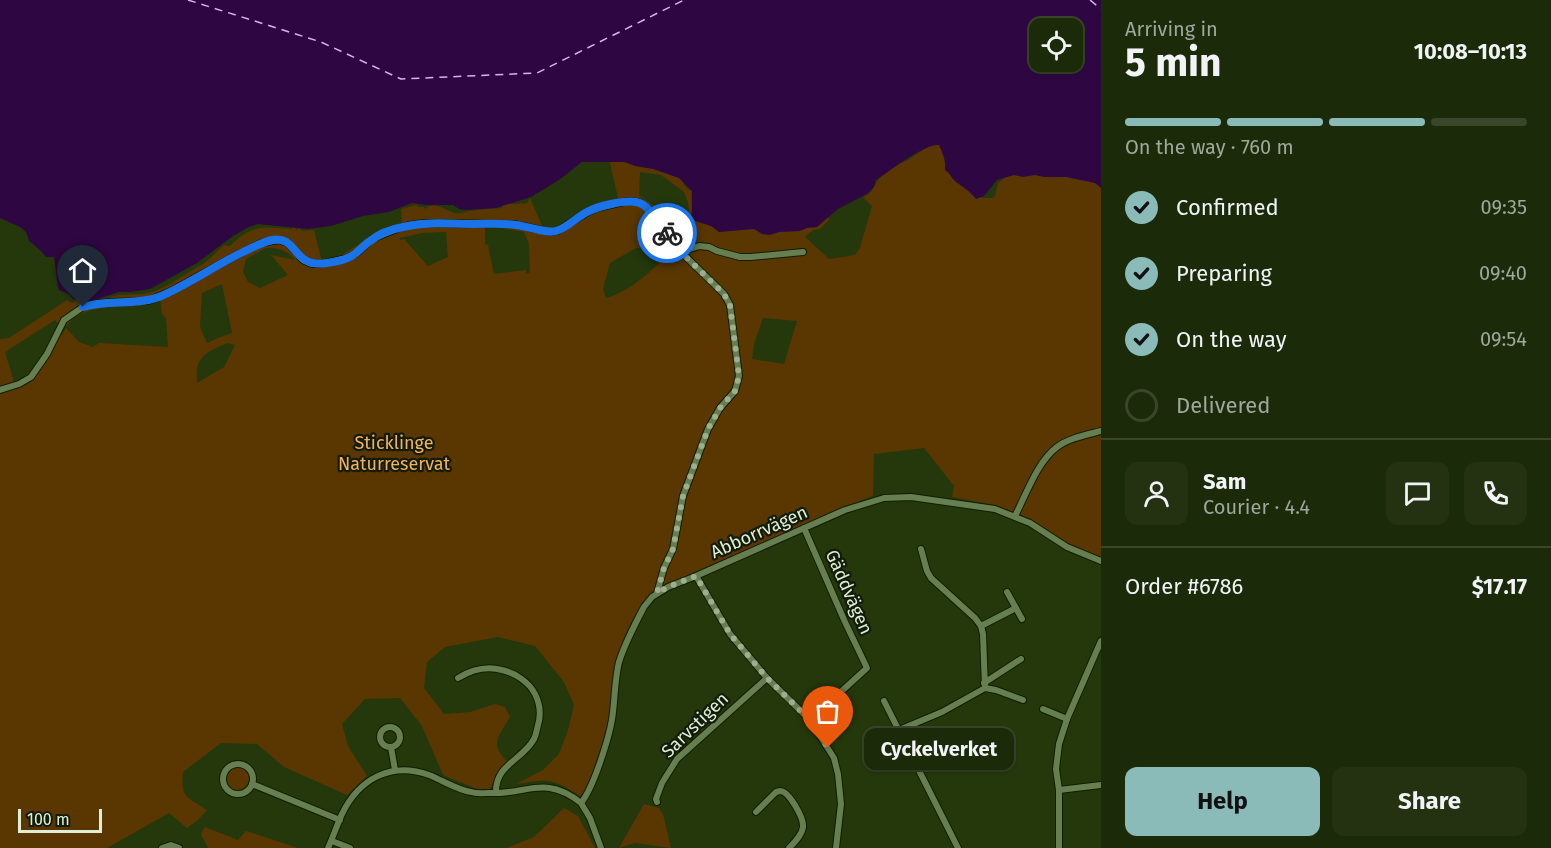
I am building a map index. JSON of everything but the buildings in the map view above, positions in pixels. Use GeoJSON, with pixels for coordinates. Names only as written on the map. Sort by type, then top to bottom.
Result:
{"type":"FeatureCollection","features":[{"type":"Feature","properties":{"kind":"street"},"geometry":{"type":"LineString","coordinates":[[0,390],[19,384],[30,377],[47,354],[64,320],[83,307],[110,302],[147,301],[271,240],[288,243],[303,260],[312,264],[325,263],[347,258],[358,252],[372,239],[409,225],[424,223],[514,224],[550,232],[557,231],[597,208],[628,201],[639,202],[649,209],[681,252],[724,294],[730,305],[739,376],[735,391],[714,417],[704,440],[683,496],[673,549],[664,568],[657,593]]}},
{"type":"Feature","properties":{"kind":"street"},"geometry":{"type":"LineString","coordinates":[[681,252],[699,246],[740,257],[803,252]]}},
{"type":"Feature","properties":{"kind":"street"},"geometry":{"type":"LineString","coordinates":[[1015,516],[1046,458],[1057,446],[1101,430]]}},
{"type":"Feature","properties":{"kind":"street","name":"Abborrvägen"},"geometry":{"type":"LineString","coordinates":[[580,802],[589,791],[611,723],[615,679],[629,637],[644,607],[657,593],[668,587],[845,510],[884,498],[911,497],[995,509],[1046,531],[1067,547],[1101,561]]}},
{"type":"Feature","properties":{"kind":"street","name":"Gäddvägen"},"geometry":{"type":"LineString","coordinates":[[804,528],[867,668],[810,720]]}},
{"type":"Feature","properties":{"kind":"street"},"geometry":{"type":"LineString","coordinates":[[921,549],[927,571],[932,578],[981,626],[984,686]]}},
{"type":"Feature","properties":{"kind":"street"},"geometry":{"type":"LineString","coordinates":[[696,576],[730,634],[767,678],[810,720],[834,758],[841,804],[836,848]]}},
{"type":"Feature","properties":{"kind":"street"},"geometry":{"type":"LineString","coordinates":[[1007,591],[1022,619]]}},
{"type":"Feature","properties":{"kind":"street"},"geometry":{"type":"LineString","coordinates":[[981,626],[1016,608]]}},
{"type":"Feature","properties":{"kind":"street"},"geometry":{"type":"LineString","coordinates":[[1059,848],[1059,790],[1056,769],[1059,744],[1067,719],[1101,641]]}},
{"type":"Feature","properties":{"kind":"street"},"geometry":{"type":"LineString","coordinates":[[899,730],[942,712],[984,686],[1021,659]]}},
{"type":"Feature","properties":{"kind":"street"},"geometry":{"type":"LineString","coordinates":[[458,678],[479,669],[500,669],[517,676],[526,683],[539,702],[540,720],[534,738],[526,749],[502,771],[497,782],[496,794]]}},
{"type":"Feature","properties":{"kind":"street","name":"Sarvstigen"},"geometry":{"type":"LineString","coordinates":[[657,802],[662,783],[676,759],[767,678]]}},
{"type":"Feature","properties":{"kind":"street"},"geometry":{"type":"LineString","coordinates":[[984,686],[1023,700]]}},
{"type":"Feature","properties":{"kind":"street"},"geometry":{"type":"LineString","coordinates":[[884,701],[958,848]]}},
{"type":"Feature","properties":{"kind":"street"},"geometry":{"type":"LineString","coordinates":[[1043,709],[1067,719]]}},
{"type":"Feature","properties":{"kind":"street"},"geometry":{"type":"LineString","coordinates":[[392,747],[395,770]]}},
{"type":"Feature","properties":{"kind":"street"},"geometry":{"type":"LineString","coordinates":[[242,764],[252,774],[252,784],[242,793],[232,793],[224,784],[223,775],[228,767],[242,764]]}},
{"type":"Feature","properties":{"kind":"street"},"geometry":{"type":"LineString","coordinates":[[328,848],[340,819],[351,800],[364,785],[385,772],[412,770],[470,792],[496,794],[549,787],[565,791],[580,802],[590,818],[601,848]]}},
{"type":"Feature","properties":{"kind":"street"},"geometry":{"type":"LineString","coordinates":[[252,784],[340,819]]}},
{"type":"Feature","properties":{"kind":"street"},"geometry":{"type":"LineString","coordinates":[[1059,790],[1101,785]]}},
{"type":"Feature","properties":{"kind":"street"},"geometry":{"type":"LineString","coordinates":[[756,812],[776,792],[783,791],[796,807],[803,821],[801,833],[789,848]]}},
{"type":"Feature","properties":{"kind":"street"},"geometry":{"type":"LineString","coordinates":[[332,841],[350,848]]}},
{"type":"Feature","properties":{"kind":"street"},"geometry":{"type":"LineString","coordinates":[[162,848],[171,845],[179,848]]}},
{"type":"Feature","properties":{"kind":"green space","name":"Sticklinge Naturreservat"},"geometry":{"type":"Polygon","coordinates":[[[937,141],[982,198],[995,196],[998,183],[1010,174],[1060,173],[1101,183],[1101,557],[1071,545],[1030,519],[999,506],[952,497],[954,486],[924,448],[874,454],[873,496],[655,590],[646,599],[632,620],[621,645],[612,682],[610,713],[604,740],[586,790],[580,796],[550,781],[516,784],[543,770],[559,754],[574,705],[564,682],[535,646],[498,637],[445,647],[427,662],[424,688],[444,714],[470,712],[495,704],[505,707],[510,717],[499,736],[497,745],[508,762],[498,773],[490,789],[477,789],[443,775],[422,726],[400,698],[365,699],[342,724],[348,746],[367,776],[347,795],[284,767],[257,744],[221,743],[183,772],[182,781],[186,796],[207,810],[187,828],[169,813],[107,848],[0,848],[0,339],[9,338],[67,300],[72,303],[78,299],[79,302],[85,304],[118,295],[144,294],[155,291],[206,262],[224,245],[230,246],[251,230],[258,228],[291,229],[295,227],[302,231],[314,230],[322,262],[402,224],[401,209],[416,205],[425,209],[436,206],[459,213],[502,208],[504,204],[523,204],[527,203],[530,198],[542,226],[558,228],[585,211],[619,202],[609,159],[626,163],[630,160],[679,176],[689,190],[695,192],[698,212],[829,218],[820,229],[813,230],[805,237],[829,259],[855,255],[860,248],[872,206],[863,197],[870,193],[889,168],[932,146],[937,141]],[[640,172],[639,196],[679,222],[690,220],[684,192],[661,175],[640,172]],[[485,228],[485,244],[488,245],[494,274],[526,270],[526,274],[530,273],[529,244],[524,232],[485,228]],[[446,232],[423,233],[400,238],[400,240],[404,239],[428,266],[448,257],[446,232]],[[266,248],[246,259],[243,272],[248,282],[260,288],[288,275],[271,255],[295,260],[282,250],[266,248]],[[636,248],[610,263],[603,289],[606,298],[614,296],[644,277],[663,259],[656,248],[636,248]],[[222,284],[202,293],[200,327],[207,343],[232,333],[222,284]],[[160,298],[146,304],[95,309],[72,320],[60,335],[66,328],[79,342],[93,347],[99,343],[168,347],[166,318],[162,314],[160,298]],[[763,318],[754,344],[752,359],[784,364],[797,321],[763,318]],[[55,320],[5,352],[14,382],[36,365],[46,350],[59,324],[55,320]],[[228,343],[204,355],[199,362],[197,383],[224,367],[235,345],[228,343]]]}},
{"type":"Feature","properties":{"kind":"green space"},"geometry":{"type":"Polygon","coordinates":[[[237,766],[242,767],[248,773],[248,783],[242,789],[237,790],[232,789],[226,783],[225,778],[226,773],[232,767],[237,766]]]}},
{"type":"Feature","properties":{"kind":"green space"},"geometry":{"type":"Polygon","coordinates":[[[644,804],[659,808],[663,814],[671,848],[635,843],[619,848],[644,804]]]}},
{"type":"Feature","properties":{"kind":"green space"},"geometry":{"type":"Polygon","coordinates":[[[564,808],[578,816],[595,848],[507,848],[534,837],[564,808]]]}},
{"type":"Feature","properties":{"kind":"green space"},"geometry":{"type":"Polygon","coordinates":[[[205,827],[238,840],[246,831],[298,848],[208,848],[201,834],[205,827]]]}},
{"type":"Feature","properties":{"kind":"shaded area"},"geometry":{"type":"Polygon","coordinates":[[[0,0],[1101,0],[1101,188],[1095,183],[1066,177],[1014,175],[997,180],[984,196],[976,199],[945,170],[944,157],[939,145],[925,148],[898,164],[876,180],[874,187],[867,194],[838,209],[817,227],[770,235],[762,234],[754,229],[719,232],[711,226],[695,221],[691,217],[692,191],[679,178],[625,162],[582,162],[559,180],[531,197],[496,208],[466,210],[453,205],[412,203],[389,212],[363,216],[331,226],[308,229],[258,224],[233,236],[197,263],[150,289],[119,292],[85,303],[59,290],[54,257],[46,257],[29,241],[26,232],[0,218],[0,0]]]}},
{"type":"Feature","properties":{"kind":"ferry route"},"geometry":{"type":"LineString","coordinates":[[188,0],[321,42],[401,79],[537,73],[684,0]]}},
{"type":"Feature","properties":{"kind":"ferry route"},"geometry":{"type":"LineString","coordinates":[[1090,0],[1101,9]]}},
{"type":"Feature","properties":{"kind":"way so far"},"geometry":{"type":"LineString","coordinates":[[667,233],[683,254],[724,294],[730,305],[739,376],[735,391],[720,408],[708,429],[681,501],[673,549],[664,568],[657,593],[696,576],[730,634],[767,678],[810,720],[828,748]]}},
{"type":"Feature","properties":{"kind":"place","name":"Cyckelverket"},"geometry":{"type":"Point","coordinates":[828,748]}},
{"type":"Feature","properties":{"kind":"route"},"geometry":{"type":"LineString","coordinates":[[83,307],[110,302],[147,301],[271,240],[288,243],[303,260],[312,264],[325,263],[347,258],[358,252],[372,239],[409,225],[424,223],[514,224],[550,232],[557,231],[597,208],[628,201],[639,202],[649,209],[667,233]]}}]}
